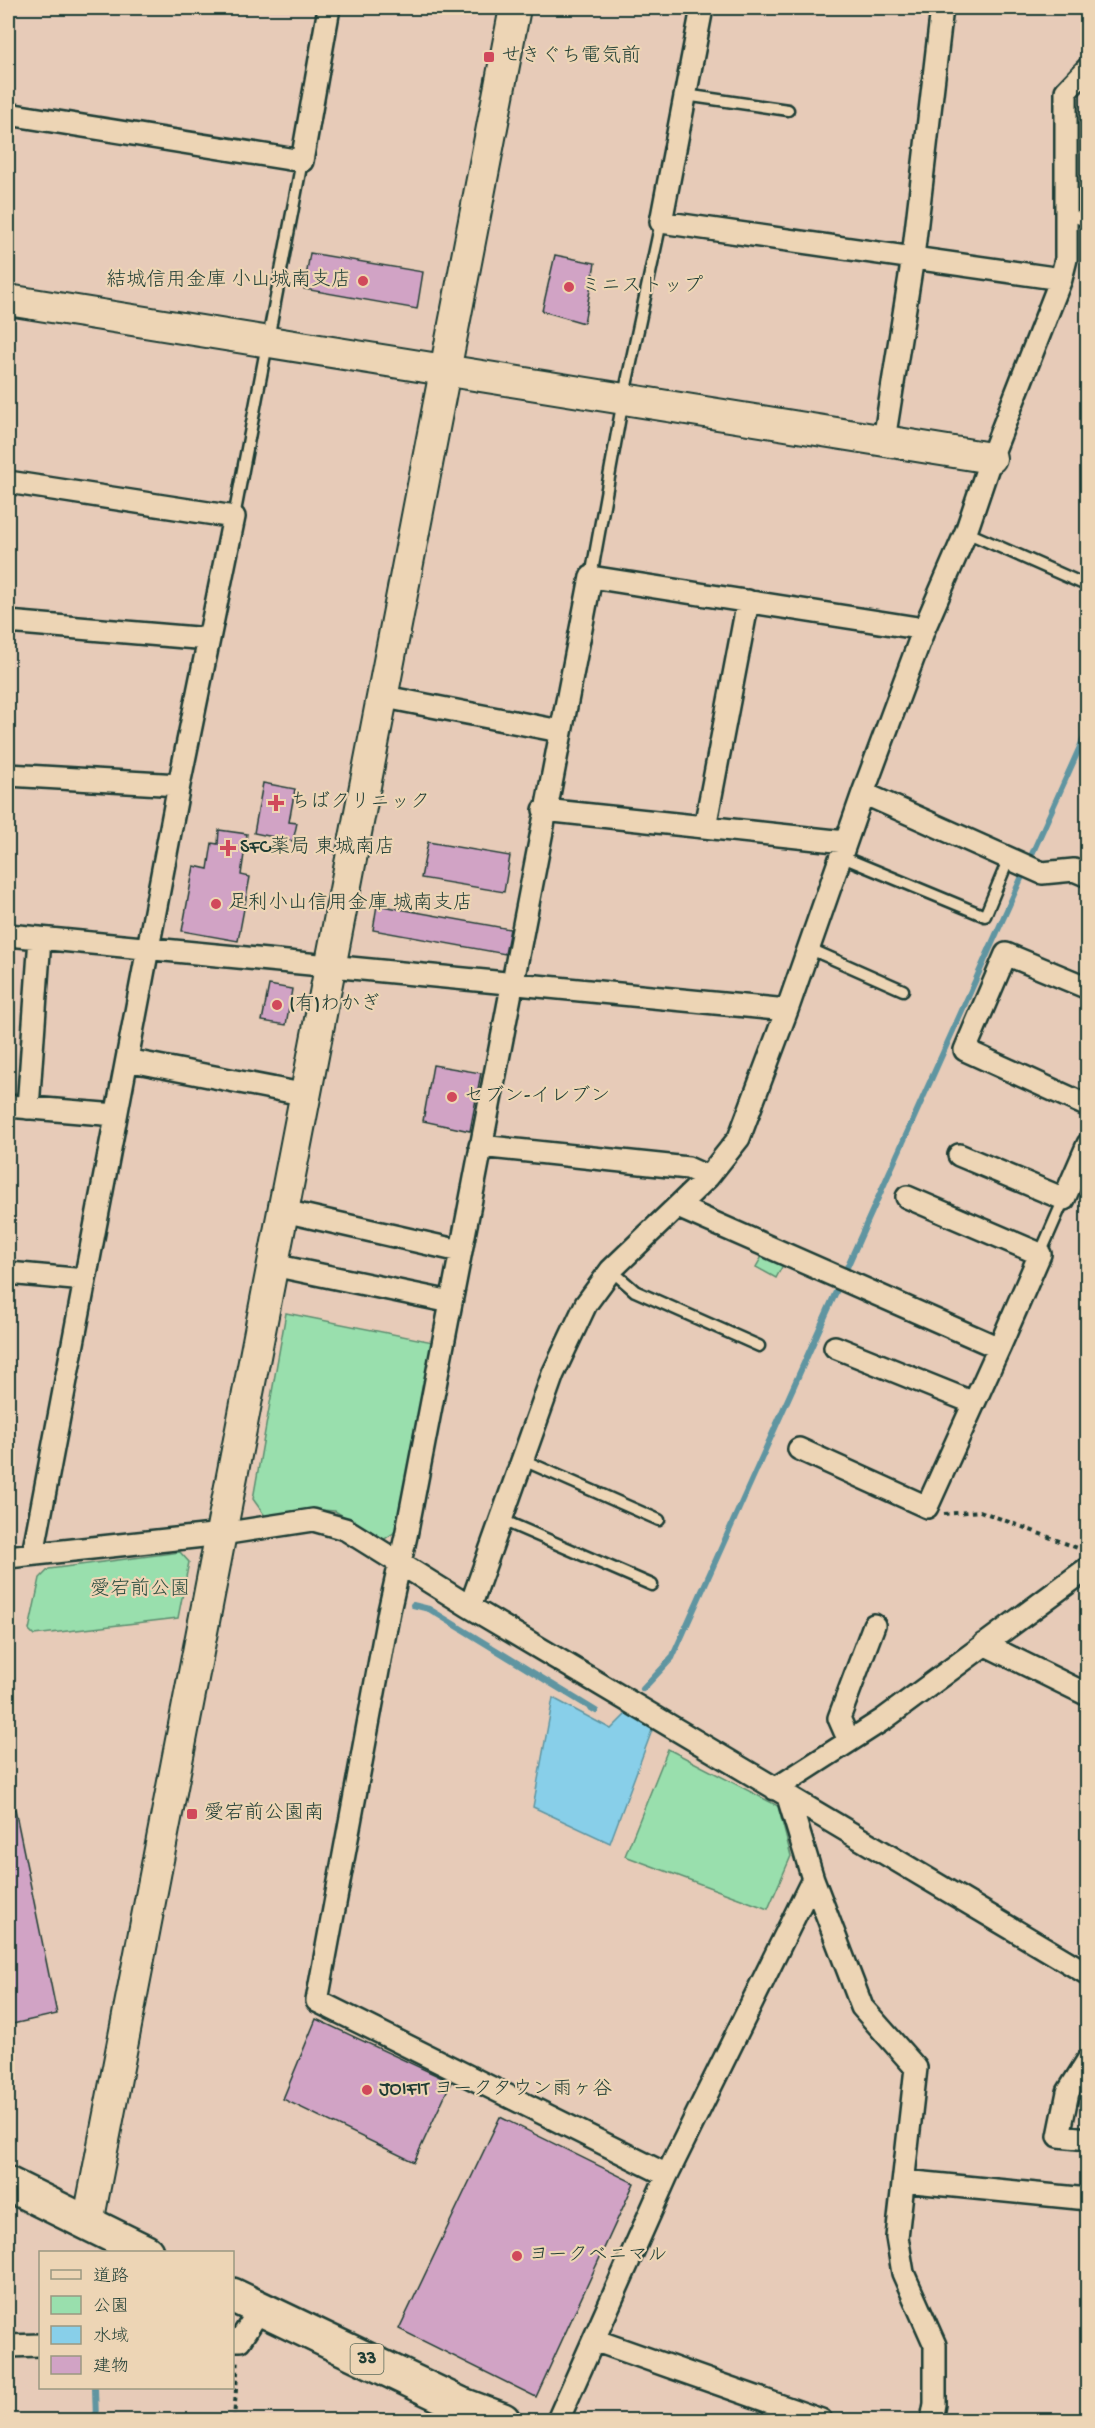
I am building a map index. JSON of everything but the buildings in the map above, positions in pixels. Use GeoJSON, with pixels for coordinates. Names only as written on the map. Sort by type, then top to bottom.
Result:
{"type":"FeatureCollection","features":[{"type":"Feature","properties":{"kind":"main road"},"geometry":{"type":"LineString","coordinates":[[8,2184],[142,2251]]}},
{"type":"Feature","properties":{"kind":"main road","name":"33"},"geometry":{"type":"LineString","coordinates":[[247,2301],[502,2421]]}},
{"type":"Feature","properties":{"kind":"street"},"geometry":{"type":"LineString","coordinates":[[8,114],[302,161],[329,8]]}},
{"type":"Feature","properties":{"kind":"street"},"geometry":{"type":"LineString","coordinates":[[88,2223],[307,1095],[380,696],[515,8]]}},
{"type":"Feature","properties":{"kind":"street"},"geometry":{"type":"LineString","coordinates":[[702,8],[662,222],[1061,279]]}},
{"type":"Feature","properties":{"kind":"street"},"geometry":{"type":"LineString","coordinates":[[884,440],[913,258],[938,8]]}},
{"type":"Feature","properties":{"kind":"street"},"geometry":{"type":"LineString","coordinates":[[470,1607],[553,1374],[586,1304],[611,1270],[708,1177],[739,1138],[787,1010],[842,849],[924,629],[966,532],[991,458],[1061,279],[1066,260],[1066,91],[1088,68]]}},
{"type":"Feature","properties":{"kind":"street"},"geometry":{"type":"LineString","coordinates":[[8,300],[991,458]]}},
{"type":"Feature","properties":{"kind":"street"},"geometry":{"type":"LineString","coordinates":[[8,482],[234,517],[179,785],[150,949],[33,1554]]}},
{"type":"Feature","properties":{"kind":"street"},"geometry":{"type":"LineString","coordinates":[[667,2175],[316,2001],[388,1611],[400,1562],[514,982],[544,810],[591,577],[924,629]]}},
{"type":"Feature","properties":{"kind":"street"},"geometry":{"type":"LineString","coordinates":[[705,827],[748,601]]}},
{"type":"Feature","properties":{"kind":"street"},"geometry":{"type":"LineString","coordinates":[[8,622],[208,639]]}},
{"type":"Feature","properties":{"kind":"street"},"geometry":{"type":"LineString","coordinates":[[380,696],[560,731]]}},
{"type":"Feature","properties":{"kind":"street"},"geometry":{"type":"LineString","coordinates":[[8,775],[179,785]]}},
{"type":"Feature","properties":{"kind":"street"},"geometry":{"type":"LineString","coordinates":[[863,793],[1042,873],[1074,870],[1088,876]]}},
{"type":"Feature","properties":{"kind":"street"},"geometry":{"type":"LineString","coordinates":[[544,810],[705,827],[842,849]]}},
{"type":"Feature","properties":{"kind":"street"},"geometry":{"type":"LineString","coordinates":[[8,935],[787,1010]]}},
{"type":"Feature","properties":{"kind":"street"},"geometry":{"type":"LineString","coordinates":[[40,938],[18,1107],[116,1116]]}},
{"type":"Feature","properties":{"kind":"street"},"geometry":{"type":"LineString","coordinates":[[1088,988],[1006,954],[965,1050],[1088,1106]]}},
{"type":"Feature","properties":{"kind":"street"},"geometry":{"type":"LineString","coordinates":[[127,1060],[307,1095]]}},
{"type":"Feature","properties":{"kind":"street"},"geometry":{"type":"LineString","coordinates":[[959,1155],[1064,1199],[1088,1144]]}},
{"type":"Feature","properties":{"kind":"street"},"geometry":{"type":"LineString","coordinates":[[480,1146],[688,1168],[708,1177]]}},
{"type":"Feature","properties":{"kind":"street"},"geometry":{"type":"LineString","coordinates":[[799,1449],[927,1507],[1040,1254],[907,1197]]}},
{"type":"Feature","properties":{"kind":"street"},"geometry":{"type":"LineString","coordinates":[[678,1207],[999,1348]]}},
{"type":"Feature","properties":{"kind":"street"},"geometry":{"type":"LineString","coordinates":[[284,1211],[460,1251]]}},
{"type":"Feature","properties":{"kind":"street"},"geometry":{"type":"LineString","coordinates":[[273,1265],[451,1302]]}},
{"type":"Feature","properties":{"kind":"street"},"geometry":{"type":"LineString","coordinates":[[8,1273],[85,1280]]}},
{"type":"Feature","properties":{"kind":"street"},"geometry":{"type":"LineString","coordinates":[[835,1347],[974,1403]]}},
{"type":"Feature","properties":{"kind":"street"},"geometry":{"type":"LineString","coordinates":[[8,1557],[222,1533],[313,1520],[345,1529],[470,1607],[1088,1974]]}},
{"type":"Feature","properties":{"kind":"street"},"geometry":{"type":"LineString","coordinates":[[782,1793],[849,1741],[884,1719],[984,1644],[1083,1576]]}},
{"type":"Feature","properties":{"kind":"street"},"geometry":{"type":"LineString","coordinates":[[849,1741],[839,1718],[874,1625]]}},
{"type":"Feature","properties":{"kind":"street"},"geometry":{"type":"LineString","coordinates":[[984,1644],[1088,1695]]}},
{"type":"Feature","properties":{"kind":"street"},"geometry":{"type":"LineString","coordinates":[[782,1793],[862,2007],[916,2068],[897,2237],[903,2273],[935,2345],[935,2403],[932,2421]]}},
{"type":"Feature","properties":{"kind":"street"},"geometry":{"type":"LineString","coordinates":[[558,2421],[667,2175],[813,1879]]}},
{"type":"Feature","properties":{"kind":"street"},"geometry":{"type":"LineString","coordinates":[[1088,2060],[1068,2092],[1059,2136],[1088,2139]]}},
{"type":"Feature","properties":{"kind":"street"},"geometry":{"type":"LineString","coordinates":[[904,2181],[1088,2199]]}},
{"type":"Feature","properties":{"kind":"street"},"geometry":{"type":"LineString","coordinates":[[236,2340],[247,2301]]}},
{"type":"Feature","properties":{"kind":"street"},"geometry":{"type":"LineString","coordinates":[[594,2340],[821,2421]]}},
{"type":"Feature","properties":{"kind":"street"},"geometry":{"type":"LineString","coordinates":[[8,2346],[39,2345]]}},
{"type":"Feature","properties":{"kind":"lane"},"geometry":{"type":"LineString","coordinates":[[685,95],[788,110]]}},
{"type":"Feature","properties":{"kind":"lane"},"geometry":{"type":"LineString","coordinates":[[234,517],[302,161]]}},
{"type":"Feature","properties":{"kind":"lane"},"geometry":{"type":"LineString","coordinates":[[1066,213],[1088,222]]}},
{"type":"Feature","properties":{"kind":"lane"},"geometry":{"type":"LineString","coordinates":[[591,577],[623,400],[662,222]]}},
{"type":"Feature","properties":{"kind":"lane"},"geometry":{"type":"LineString","coordinates":[[966,532],[1088,586]]}},
{"type":"Feature","properties":{"kind":"lane"},"geometry":{"type":"LineString","coordinates":[[842,849],[985,916],[1009,858]]}},
{"type":"Feature","properties":{"kind":"lane"},"geometry":{"type":"LineString","coordinates":[[808,948],[903,990]]}},
{"type":"Feature","properties":{"kind":"lane"},"geometry":{"type":"LineString","coordinates":[[1040,1254],[1064,1199]]}},
{"type":"Feature","properties":{"kind":"lane"},"geometry":{"type":"LineString","coordinates":[[611,1270],[635,1291],[759,1346]]}},
{"type":"Feature","properties":{"kind":"lane"},"geometry":{"type":"LineString","coordinates":[[523,1460],[659,1520]]}},
{"type":"Feature","properties":{"kind":"lane"},"geometry":{"type":"LineString","coordinates":[[502,1520],[652,1585]]}},
{"type":"Feature","properties":{"kind":"path"},"geometry":{"type":"LineString","coordinates":[[927,1507],[945,1514],[980,1511],[1088,1551]]}},
{"type":"Feature","properties":{"kind":"path"},"geometry":{"type":"LineString","coordinates":[[234,2421],[236,2340]]}},
{"type":"Feature","properties":{"kind":"green space"},"geometry":{"type":"Polygon","coordinates":[[[764,1253],[784,1263],[776,1278],[756,1267],[764,1253]]]}},
{"type":"Feature","properties":{"kind":"green space"},"geometry":{"type":"Polygon","coordinates":[[[286,1313],[433,1342],[395,1532],[383,1540],[335,1511],[321,1510],[265,1516],[253,1499],[286,1313]]]}},
{"type":"Feature","properties":{"kind":"green space","name":"愛宕前公園"},"geometry":{"type":"Polygon","coordinates":[[[180,1552],[189,1562],[178,1618],[34,1635],[29,1630],[40,1578],[49,1569],[180,1552]]]}},
{"type":"Feature","properties":{"kind":"green space"},"geometry":{"type":"Polygon","coordinates":[[[668,1749],[778,1806],[791,1856],[768,1909],[625,1856],[668,1749]]]}},
{"type":"Feature","properties":{"kind":"water"},"geometry":{"type":"Polygon","coordinates":[[[553,1698],[611,1729],[631,1709],[654,1725],[610,1843],[533,1807],[553,1698]]]}},
{"type":"Feature","properties":{"kind":"waterway"},"geometry":{"type":"LineString","coordinates":[[643,1689],[672,1658],[1088,729]]}},
{"type":"Feature","properties":{"kind":"waterway"},"geometry":{"type":"LineString","coordinates":[[413,1605],[429,1609],[596,1711]]}},
{"type":"Feature","properties":{"kind":"waterway"},"geometry":{"type":"LineString","coordinates":[[95,2389],[96,2420]]}},
{"type":"Feature","properties":{"kind":"place","name":"せきぐち電気前"},"geometry":{"type":"Point","coordinates":[489,57]}},
{"type":"Feature","properties":{"kind":"place","name":"結城信用金庫 小山城南支店"},"geometry":{"type":"Point","coordinates":[363,281]}},
{"type":"Feature","properties":{"kind":"place","name":"ミニストップ"},"geometry":{"type":"Point","coordinates":[569,287]}},
{"type":"Feature","properties":{"kind":"place","name":"ちばクリニック"},"geometry":{"type":"Point","coordinates":[276,803]}},
{"type":"Feature","properties":{"kind":"place","name":"SFC薬局 東城南店"},"geometry":{"type":"Point","coordinates":[228,848]}},
{"type":"Feature","properties":{"kind":"place","name":"足利小山信用金庫 城南支店"},"geometry":{"type":"Point","coordinates":[216,904]}},
{"type":"Feature","properties":{"kind":"place","name":"(有)わかぎ"},"geometry":{"type":"Point","coordinates":[277,1005]}},
{"type":"Feature","properties":{"kind":"place","name":"セブン-イレブン"},"geometry":{"type":"Point","coordinates":[452,1097]}},
{"type":"Feature","properties":{"kind":"place","name":"愛宕前公園南"},"geometry":{"type":"Point","coordinates":[192,1814]}},
{"type":"Feature","properties":{"kind":"place","name":"JOIFIT ヨークタウン雨ヶ谷"},"geometry":{"type":"Point","coordinates":[367,2090]}},
{"type":"Feature","properties":{"kind":"place","name":"ヨークベニマル"},"geometry":{"type":"Point","coordinates":[517,2256]}}]}
